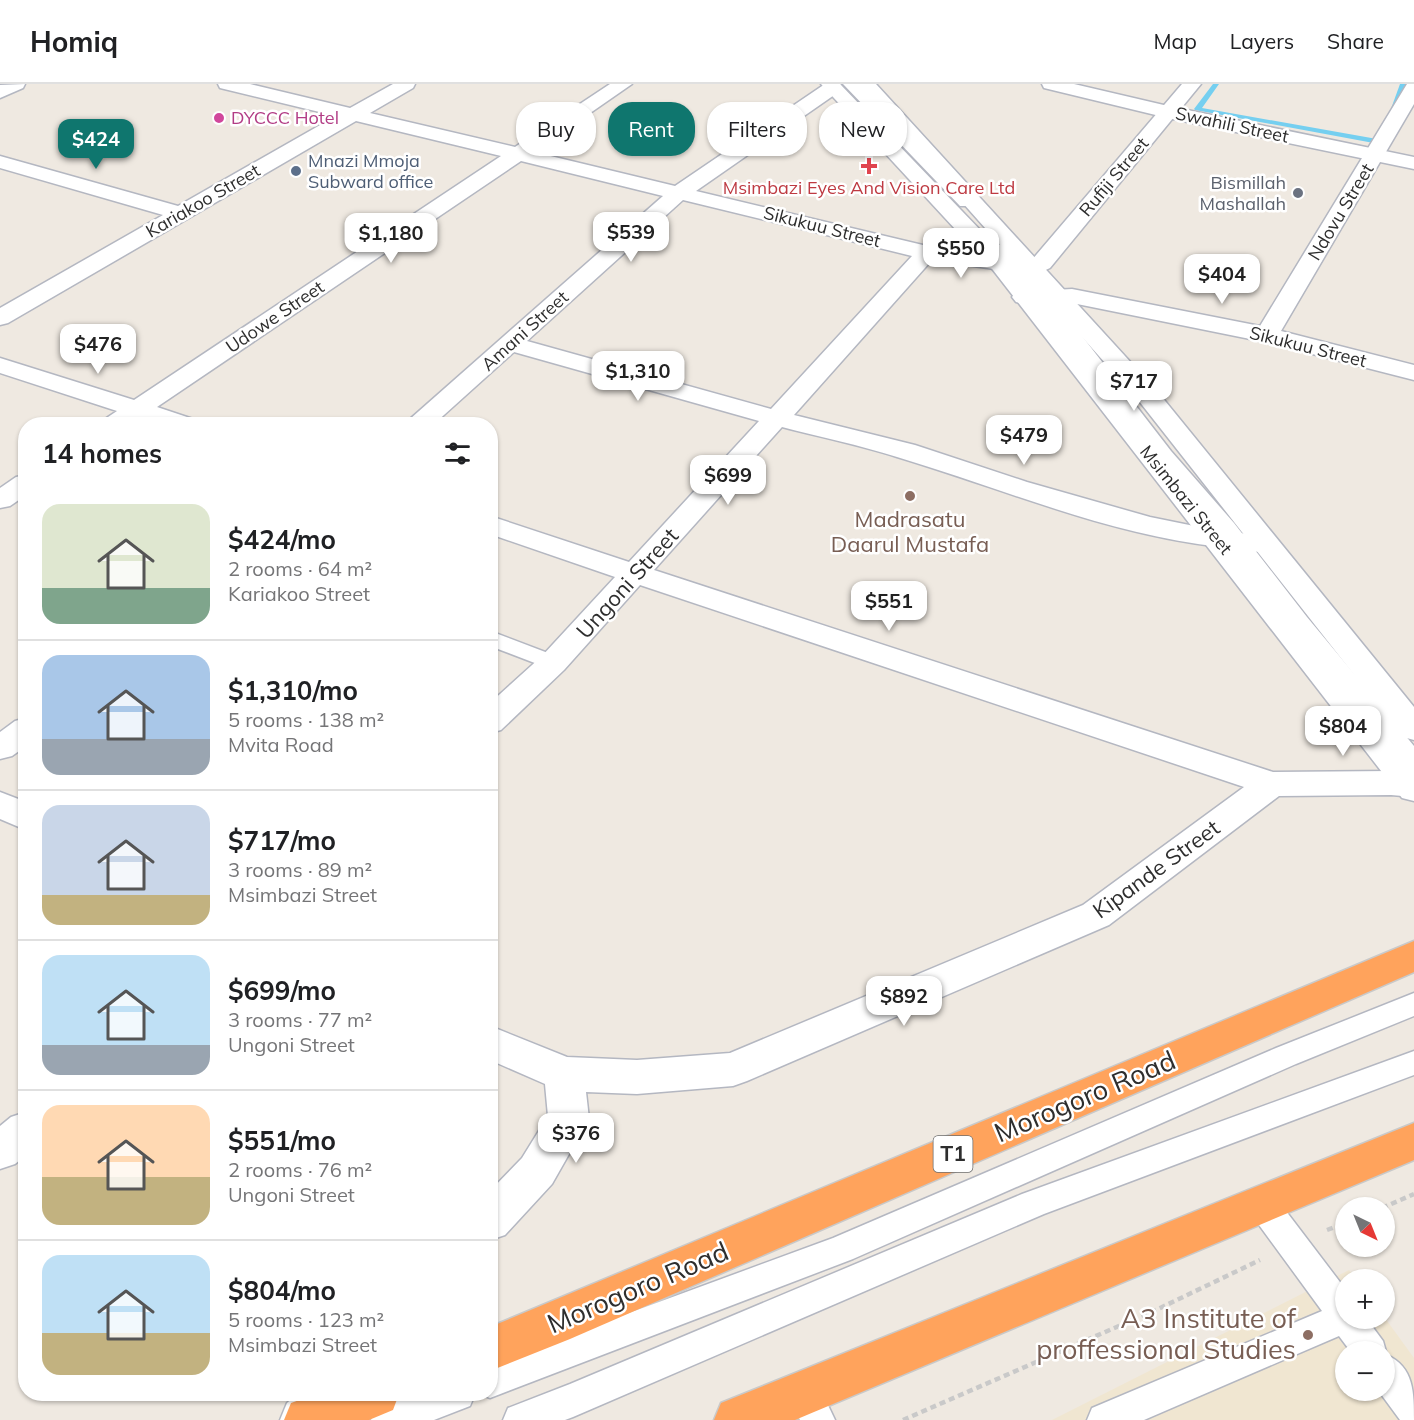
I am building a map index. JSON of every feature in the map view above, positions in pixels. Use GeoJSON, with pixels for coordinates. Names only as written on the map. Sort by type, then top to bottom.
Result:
{"type":"FeatureCollection","features":[{"type":"Feature","properties":{"kind":"highway","name":"Morogoro Road"},"geometry":{"type":"LineString","coordinates":[[498,1346],[554,1324],[1414,956]]}},
{"type":"Feature","properties":{"kind":"highway"},"geometry":{"type":"LineString","coordinates":[[738,1420],[811,1406],[1262,1204],[1414,1141]]}},
{"type":"Feature","properties":{"kind":"highway"},"geometry":{"type":"LineString","coordinates":[[306,1420],[357,1401]]}},
{"type":"Feature","properties":{"kind":"street"},"geometry":{"type":"LineString","coordinates":[[0,92],[16,84]]}},
{"type":"Feature","properties":{"kind":"street","name":"Sikukuu Street"},"geometry":{"type":"LineString","coordinates":[[226,84],[516,153]]}},
{"type":"Feature","properties":{"kind":"street","name":"Kariakoo Street"},"geometry":{"type":"LineString","coordinates":[[0,318],[406,84]]}},
{"type":"Feature","properties":{"kind":"street","name":"Udowe Street"},"geometry":{"type":"LineString","coordinates":[[596,102],[623,84]]}},
{"type":"Feature","properties":{"kind":"street","name":"Msimbazi Street"},"geometry":{"type":"LineString","coordinates":[[866,84],[1044,296],[1242,541],[1414,729]]}},
{"type":"Feature","properties":{"kind":"street","name":"Swahili Street"},"geometry":{"type":"LineString","coordinates":[[1051,84],[1168,112],[1414,163]]}},
{"type":"Feature","properties":{"kind":"street","name":"Rufiji Street"},"geometry":{"type":"LineString","coordinates":[[1019,267],[1042,263],[1192,84]]}},
{"type":"Feature","properties":{"kind":"street","name":"Msimbazi Street"},"geometry":{"type":"LineString","coordinates":[[838,85],[1019,267]]}},
{"type":"Feature","properties":{"kind":"street","name":"Amani Street"},"geometry":{"type":"LineString","coordinates":[[427,417],[512,344],[680,192],[838,85]]}},
{"type":"Feature","properties":{"kind":"street","name":"Ndovu Street"},"geometry":{"type":"LineString","coordinates":[[1267,336],[1414,88]]}},
{"type":"Feature","properties":{"kind":"street","name":"Udowe Street"},"geometry":{"type":"LineString","coordinates":[[125,417],[516,156]]}},
{"type":"Feature","properties":{"kind":"street","name":"Sikukuu Street"},"geometry":{"type":"LineString","coordinates":[[527,156],[927,253],[1019,267]]}},
{"type":"Feature","properties":{"kind":"street"},"geometry":{"type":"LineString","coordinates":[[0,162],[181,214]]}},
{"type":"Feature","properties":{"kind":"street","name":"Ungoni Street"},"geometry":{"type":"LineString","coordinates":[[498,715],[553,663],[927,253]]}},
{"type":"Feature","properties":{"kind":"street","name":"Sikukuu Street"},"geometry":{"type":"LineString","coordinates":[[1044,296],[1267,336],[1414,373]]}},
{"type":"Feature","properties":{"kind":"street","name":"Msimbazi Street"},"geometry":{"type":"LineString","coordinates":[[1044,296],[1148,396],[1242,541],[1413,780]]}},
{"type":"Feature","properties":{"kind":"street"},"geometry":{"type":"LineString","coordinates":[[512,344],[776,418],[906,451],[1017,488],[1145,525],[1242,541]]}},
{"type":"Feature","properties":{"kind":"street"},"geometry":{"type":"LineString","coordinates":[[0,365],[160,417]]}},
{"type":"Feature","properties":{"kind":"street"},"geometry":{"type":"LineString","coordinates":[[0,500],[18,488]]}},
{"type":"Feature","properties":{"kind":"street"},"geometry":{"type":"LineString","coordinates":[[498,527],[1272,784],[1391,783],[1413,780]]}},
{"type":"Feature","properties":{"kind":"street"},"geometry":{"type":"LineString","coordinates":[[0,748],[18,735]]}},
{"type":"Feature","properties":{"kind":"street","name":"Kipande Street"},"geometry":{"type":"LineString","coordinates":[[498,1045],[564,1074],[637,1077],[733,1069],[1096,915],[1272,784]]}},
{"type":"Feature","properties":{"kind":"street"},"geometry":{"type":"LineString","coordinates":[[0,804],[18,814]]}},
{"type":"Feature","properties":{"kind":"street"},"geometry":{"type":"LineString","coordinates":[[498,1212],[537,1171],[569,1119],[564,1074]]}},
{"type":"Feature","properties":{"kind":"street"},"geometry":{"type":"LineString","coordinates":[[0,1151],[18,1136]]}},
{"type":"Feature","properties":{"kind":"street"},"geometry":{"type":"LineString","coordinates":[[306,1420],[323,1401]]}},
{"type":"Feature","properties":{"kind":"lane"},"geometry":{"type":"LineString","coordinates":[[1242,541],[1414,743]]}},
{"type":"Feature","properties":{"kind":"lane"},"geometry":{"type":"LineString","coordinates":[[498,641],[553,663]]}},
{"type":"Feature","properties":{"kind":"lane","name":"Morogoro Road"},"geometry":{"type":"LineString","coordinates":[[498,1378],[842,1249],[1286,1056],[1414,1004]]}},
{"type":"Feature","properties":{"kind":"lane"},"geometry":{"type":"LineString","coordinates":[[520,1420],[573,1400],[1033,1204],[1414,1063]]}},
{"type":"Feature","properties":{"kind":"lane"},"geometry":{"type":"LineString","coordinates":[[1262,1204],[1335,1303]]}},
{"type":"Feature","properties":{"kind":"lane"},"geometry":{"type":"LineString","coordinates":[[1104,1420],[1335,1323]]}},
{"type":"Feature","properties":{"kind":"lane"},"geometry":{"type":"LineString","coordinates":[[1395,1385],[1414,1411]]}},
{"type":"Feature","properties":{"kind":"lane"},"geometry":{"type":"LineString","coordinates":[[388,1420],[439,1401]]}},
{"type":"Feature","properties":{"kind":"path"},"geometry":{"type":"LineString","coordinates":[[1395,1202],[1414,1194]]}},
{"type":"Feature","properties":{"kind":"path"},"geometry":{"type":"LineString","coordinates":[[903,1420],[1158,1309],[1293,1244],[1335,1227]]}},
{"type":"Feature","properties":{"kind":"shaded area","name":"A3 Institute of proffessional Studies"},"geometry":{"type":"Polygon","coordinates":[[[1335,1277],[1335,1329],[1393,1329],[1414,1358],[1414,1420],[1052,1420],[1335,1277]]]}},
{"type":"Feature","properties":{"kind":"waterway"},"geometry":{"type":"LineString","coordinates":[[1216,84],[1197,109],[1379,142],[1382,135]]}},
{"type":"Feature","properties":{"kind":"waterway"},"geometry":{"type":"LineString","coordinates":[[1390,116],[1403,84]]}},
{"type":"Feature","properties":{"kind":"place","name":"DYCCC Hotel"},"geometry":{"type":"Point","coordinates":[219,118]}},
{"type":"Feature","properties":{"kind":"place","name":"Msimbazi Eyes And Vision Care Ltd"},"geometry":{"type":"Point","coordinates":[869,166]}},
{"type":"Feature","properties":{"kind":"place","name":"Mnazi Mmoja Subward office"},"geometry":{"type":"Point","coordinates":[296,171]}},
{"type":"Feature","properties":{"kind":"place","name":"Bismillah Mashallah"},"geometry":{"type":"Point","coordinates":[1298,193]}},
{"type":"Feature","properties":{"kind":"place","name":"Madrasatu Daarul Mustafa"},"geometry":{"type":"Point","coordinates":[910,496]}},
{"type":"Feature","properties":{"kind":"place","name":"A3 Institute of proffessional Studies"},"geometry":{"type":"Point","coordinates":[1308,1335]}}]}
